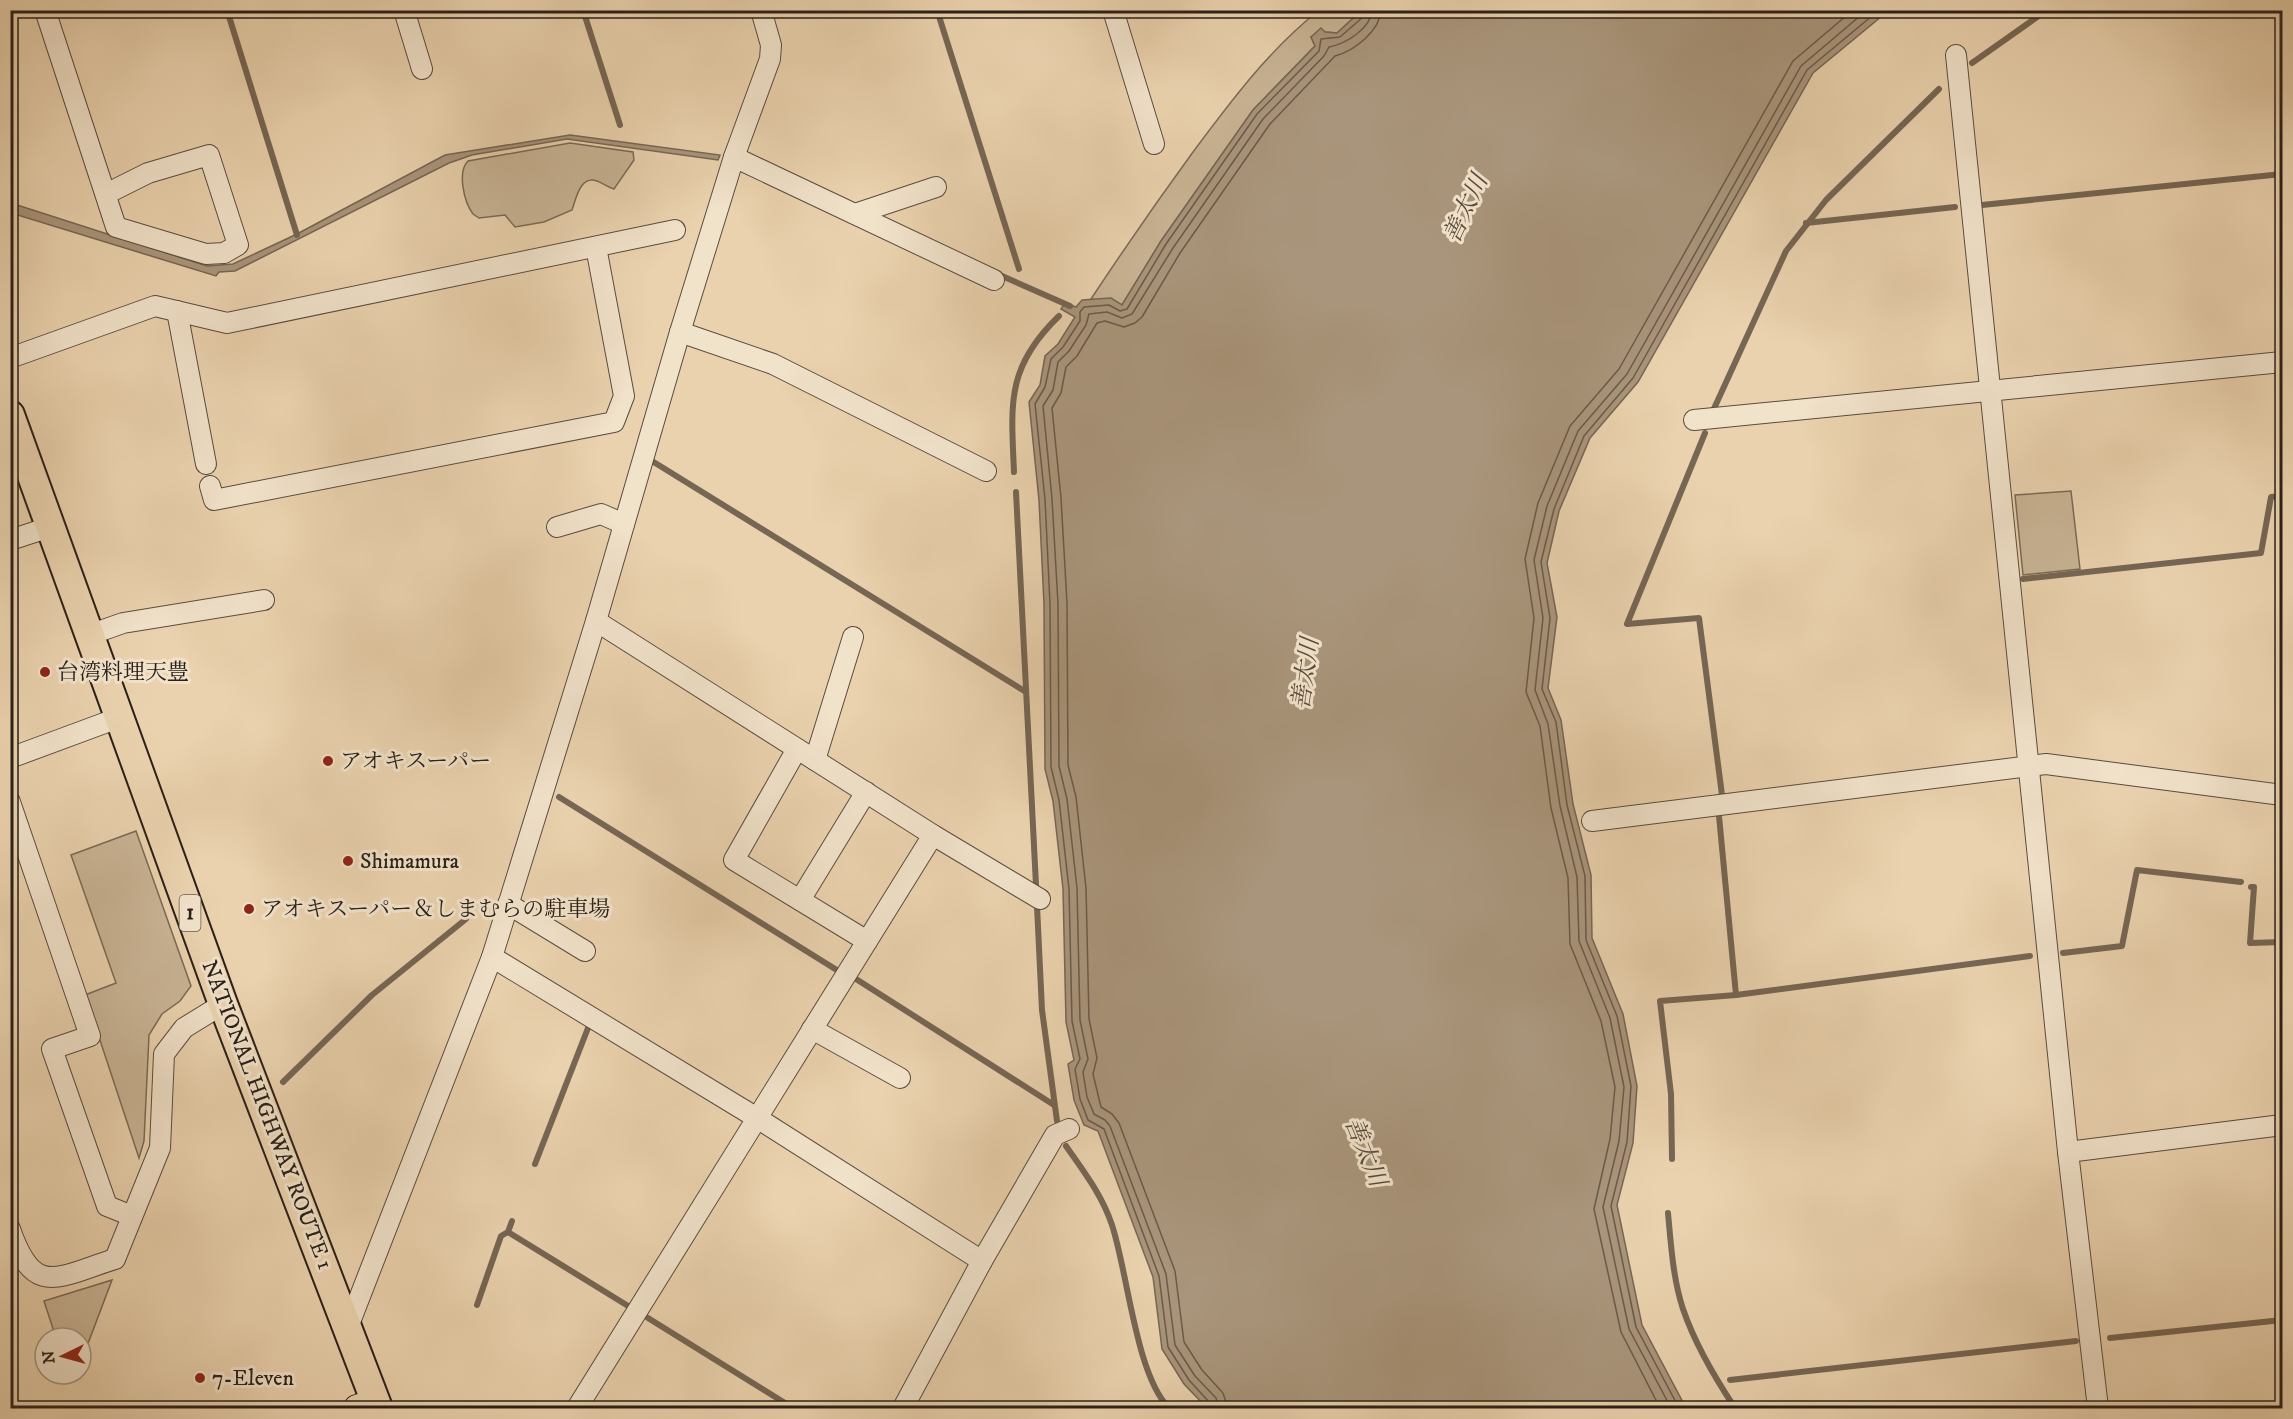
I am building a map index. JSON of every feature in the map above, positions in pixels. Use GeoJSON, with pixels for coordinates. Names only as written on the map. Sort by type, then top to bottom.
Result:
{"type":"FeatureCollection","features":[{"type":"Feature","properties":{"kind":"highway","name":"NATIONAL HIGHWAY ROUTE 1"},"geometry":{"type":"LineString","coordinates":[[10,415],[19,466],[50,527],[223,1004],[348,1327],[370,1406]]}},
{"type":"Feature","properties":{"kind":"street"},"geometry":{"type":"LineString","coordinates":[[45,10],[116,226],[206,254],[224,253],[238,245],[209,155],[148,173],[106,194]]}},
{"type":"Feature","properties":{"kind":"street"},"geometry":{"type":"LineString","coordinates":[[404,10],[422,69]]}},
{"type":"Feature","properties":{"kind":"street"},"geometry":{"type":"LineString","coordinates":[[348,1327],[492,957],[596,621],[680,332],[734,157],[770,59],[771,45],[761,10]]}},
{"type":"Feature","properties":{"kind":"street"},"geometry":{"type":"LineString","coordinates":[[1113,10],[1155,144]]}},
{"type":"Feature","properties":{"kind":"street"},"geometry":{"type":"LineString","coordinates":[[1956,55],[2068,1152],[2098,1408]]}},
{"type":"Feature","properties":{"kind":"street"},"geometry":{"type":"LineString","coordinates":[[734,157],[994,280]]}},
{"type":"Feature","properties":{"kind":"street"},"geometry":{"type":"LineString","coordinates":[[855,214],[936,187]]}},
{"type":"Feature","properties":{"kind":"street"},"geometry":{"type":"LineString","coordinates":[[10,358],[155,306],[227,323],[675,230]]}},
{"type":"Feature","properties":{"kind":"street"},"geometry":{"type":"LineString","coordinates":[[210,486],[214,500],[614,422],[624,396],[596,247]]}},
{"type":"Feature","properties":{"kind":"street"},"geometry":{"type":"LineString","coordinates":[[177,311],[206,464]]}},
{"type":"Feature","properties":{"kind":"street"},"geometry":{"type":"LineString","coordinates":[[680,332],[773,364],[986,471]]}},
{"type":"Feature","properties":{"kind":"street"},"geometry":{"type":"LineString","coordinates":[[1694,420],[2283,362]]}},
{"type":"Feature","properties":{"kind":"street"},"geometry":{"type":"LineString","coordinates":[[557,527],[601,514],[624,524]]}},
{"type":"Feature","properties":{"kind":"street"},"geometry":{"type":"LineString","coordinates":[[10,540],[50,527]]}},
{"type":"Feature","properties":{"kind":"street"},"geometry":{"type":"LineString","coordinates":[[89,635],[123,623],[264,600]]}},
{"type":"Feature","properties":{"kind":"street"},"geometry":{"type":"LineString","coordinates":[[596,621],[933,835],[1040,899]]}},
{"type":"Feature","properties":{"kind":"street"},"geometry":{"type":"LineString","coordinates":[[815,760],[853,637]]}},
{"type":"Feature","properties":{"kind":"street"},"geometry":{"type":"LineString","coordinates":[[10,758],[118,718]]}},
{"type":"Feature","properties":{"kind":"street"},"geometry":{"type":"LineString","coordinates":[[797,748],[734,860],[867,941]]}},
{"type":"Feature","properties":{"kind":"street"},"geometry":{"type":"LineString","coordinates":[[1592,821],[2028,765],[2046,765],[2283,795]]}},
{"type":"Feature","properties":{"kind":"street"},"geometry":{"type":"LineString","coordinates":[[800,900],[866,792]]}},
{"type":"Feature","properties":{"kind":"street"},"geometry":{"type":"LineString","coordinates":[[10,802],[90,1036],[52,1049],[107,1206],[132,1216]]}},
{"type":"Feature","properties":{"kind":"street"},"geometry":{"type":"LineString","coordinates":[[576,1408],[933,835]]}},
{"type":"Feature","properties":{"kind":"street"},"geometry":{"type":"LineString","coordinates":[[508,904],[585,951]]}},
{"type":"Feature","properties":{"kind":"street"},"geometry":{"type":"LineString","coordinates":[[492,957],[757,1118],[982,1261]]}},
{"type":"Feature","properties":{"kind":"street"},"geometry":{"type":"LineString","coordinates":[[10,1229],[19,1256],[32,1272],[44,1277],[61,1276],[115,1259],[160,1148],[164,1054],[184,1028],[223,1004]]}},
{"type":"Feature","properties":{"kind":"street"},"geometry":{"type":"LineString","coordinates":[[812,1029],[900,1078]]}},
{"type":"Feature","properties":{"kind":"street"},"geometry":{"type":"LineString","coordinates":[[2068,1152],[2283,1125]]}},
{"type":"Feature","properties":{"kind":"street"},"geometry":{"type":"LineString","coordinates":[[903,1408],[982,1261],[1055,1135],[1069,1129]]}},
{"type":"Feature","properties":{"kind":"shaded area"},"geometry":{"type":"Polygon","coordinates":[[[1318,11],[1361,11],[1337,33],[1325,32],[1311,37],[1315,46],[1253,110],[1161,241],[1122,305],[1091,299],[1167,188],[1236,95],[1283,42],[1318,11]]]}},
{"type":"Feature","properties":{"kind":"shaded area"},"geometry":{"type":"Polygon","coordinates":[[[570,143],[633,152],[634,160],[614,189],[597,181],[586,181],[577,194],[572,210],[544,222],[515,227],[505,215],[479,218],[473,214],[467,202],[462,179],[468,161],[570,143]]]}},
{"type":"Feature","properties":{"kind":"shaded area"},"geometry":{"type":"Polygon","coordinates":[[[2071,491],[2080,569],[2023,575],[2015,495],[2071,491]]]}},
{"type":"Feature","properties":{"kind":"shaded area"},"geometry":{"type":"Polygon","coordinates":[[[136,831],[191,986],[180,1001],[162,1014],[149,1035],[144,1141],[139,1158],[85,995],[116,983],[71,855],[136,831]]]}},
{"type":"Feature","properties":{"kind":"shaded area"},"geometry":{"type":"Polygon","coordinates":[[[112,1280],[93,1330],[93,1326],[52,1326],[44,1301],[112,1280]]]}},
{"type":"Feature","properties":{"kind":"water","name":"善太川"},"geometry":{"type":"Polygon","coordinates":[[[1361,11],[1888,11],[1813,73],[1638,382],[1590,438],[1559,511],[1547,563],[1557,617],[1548,688],[1561,720],[1573,804],[1591,875],[1592,938],[1623,1014],[1637,1086],[1633,1143],[1617,1205],[1642,1325],[1686,1408],[1207,1408],[1184,1384],[1162,1349],[1153,1277],[1098,1131],[1084,1125],[1074,1100],[1068,1064],[1074,1060],[1066,1022],[1063,889],[1053,801],[1045,769],[1044,604],[1039,500],[1029,402],[1040,385],[1045,356],[1058,344],[1075,317],[1061,309],[1065,303],[1076,307],[1082,300],[1111,298],[1122,305],[1161,241],[1253,110],[1315,46],[1311,37],[1321,28],[1325,32],[1337,33],[1361,11]]]}},
{"type":"Feature","properties":{"kind":"water"},"geometry":{"type":"Polygon","coordinates":[[[570,135],[720,155],[718,160],[567,139],[472,155],[449,163],[235,271],[219,272],[216,276],[11,213],[11,203],[207,266],[233,264],[297,234],[445,155],[570,135]]]}},
{"type":"Feature","properties":{"kind":"waterway"},"geometry":{"type":"LineString","coordinates":[[227,10],[297,235]]}},
{"type":"Feature","properties":{"kind":"waterway"},"geometry":{"type":"LineString","coordinates":[[583,10],[620,125]]}},
{"type":"Feature","properties":{"kind":"waterway"},"geometry":{"type":"LineString","coordinates":[[937,10],[1019,269]]}},
{"type":"Feature","properties":{"kind":"waterway"},"geometry":{"type":"LineString","coordinates":[[1972,63],[2040,15]]}},
{"type":"Feature","properties":{"kind":"waterway"},"geometry":{"type":"LineString","coordinates":[[1712,413],[1786,251],[1826,200],[1939,89]]}},
{"type":"Feature","properties":{"kind":"waterway"},"geometry":{"type":"LineString","coordinates":[[1982,205],[2282,174]]}},
{"type":"Feature","properties":{"kind":"waterway"},"geometry":{"type":"LineString","coordinates":[[1806,223],[1955,207]]}},
{"type":"Feature","properties":{"kind":"waterway"},"geometry":{"type":"LineString","coordinates":[[1002,276],[1070,306]]}},
{"type":"Feature","properties":{"kind":"waterway"},"geometry":{"type":"LineString","coordinates":[[1014,472],[1012,426],[1016,387],[1029,352],[1059,316]]}},
{"type":"Feature","properties":{"kind":"waterway"},"geometry":{"type":"LineString","coordinates":[[1705,433],[1627,624],[1699,618],[1722,795]]}},
{"type":"Feature","properties":{"kind":"waterway"},"geometry":{"type":"LineString","coordinates":[[652,461],[1026,692]]}},
{"type":"Feature","properties":{"kind":"waterway"},"geometry":{"type":"LineString","coordinates":[[1016,492],[1036,885]]}},
{"type":"Feature","properties":{"kind":"waterway"},"geometry":{"type":"LineString","coordinates":[[2023,579],[2261,553],[2271,497],[2282,496]]}},
{"type":"Feature","properties":{"kind":"waterway"},"geometry":{"type":"LineString","coordinates":[[559,797],[840,972]]}},
{"type":"Feature","properties":{"kind":"waterway"},"geometry":{"type":"LineString","coordinates":[[1672,1159],[1671,1094],[1660,1001],[1736,995],[1719,816]]}},
{"type":"Feature","properties":{"kind":"waterway"},"geometry":{"type":"LineString","coordinates":[[2063,953],[2122,946],[2137,870],[2241,882]]}},
{"type":"Feature","properties":{"kind":"waterway"},"geometry":{"type":"LineString","coordinates":[[2251,887],[2254,887],[2250,943],[2282,942]]}},
{"type":"Feature","properties":{"kind":"waterway"},"geometry":{"type":"LineString","coordinates":[[1037,906],[1042,1010],[1057,1121]]}},
{"type":"Feature","properties":{"kind":"waterway"},"geometry":{"type":"LineString","coordinates":[[283,1082],[372,995],[466,919]]}},
{"type":"Feature","properties":{"kind":"waterway"},"geometry":{"type":"LineString","coordinates":[[1736,995],[2030,956]]}},
{"type":"Feature","properties":{"kind":"waterway"},"geometry":{"type":"LineString","coordinates":[[856,979],[1054,1105]]}},
{"type":"Feature","properties":{"kind":"waterway"},"geometry":{"type":"LineString","coordinates":[[535,1164],[588,1028]]}},
{"type":"Feature","properties":{"kind":"waterway"},"geometry":{"type":"LineString","coordinates":[[1066,1146],[1092,1184],[1108,1214],[1118,1246],[1134,1322],[1148,1372],[1158,1393],[1169,1408]]}},
{"type":"Feature","properties":{"kind":"waterway"},"geometry":{"type":"LineString","coordinates":[[1668,1213],[1671,1250],[1683,1309],[1706,1360],[1735,1408]]}},
{"type":"Feature","properties":{"kind":"waterway"},"geometry":{"type":"LineString","coordinates":[[512,1221],[508,1232],[633,1309]]}},
{"type":"Feature","properties":{"kind":"waterway"},"geometry":{"type":"LineString","coordinates":[[477,1305],[501,1236],[508,1232]]}},
{"type":"Feature","properties":{"kind":"waterway"},"geometry":{"type":"LineString","coordinates":[[648,1318],[793,1408]]}},
{"type":"Feature","properties":{"kind":"waterway"},"geometry":{"type":"LineString","coordinates":[[2110,1338],[2282,1320]]}},
{"type":"Feature","properties":{"kind":"waterway"},"geometry":{"type":"LineString","coordinates":[[1730,1380],[2076,1341]]}},
{"type":"Feature","properties":{"kind":"place","name":"台湾料理天豊"},"geometry":{"type":"Point","coordinates":[45,672]}},
{"type":"Feature","properties":{"kind":"place","name":"アオキスーパー"},"geometry":{"type":"Point","coordinates":[328,761]}},
{"type":"Feature","properties":{"kind":"place","name":"Shimamura"},"geometry":{"type":"Point","coordinates":[348,861]}},
{"type":"Feature","properties":{"kind":"place","name":"アオキスーパー＆しまむらの駐車場"},"geometry":{"type":"Point","coordinates":[249,909]}},
{"type":"Feature","properties":{"kind":"place","name":"7-Eleven"},"geometry":{"type":"Point","coordinates":[200,1378]}}]}
